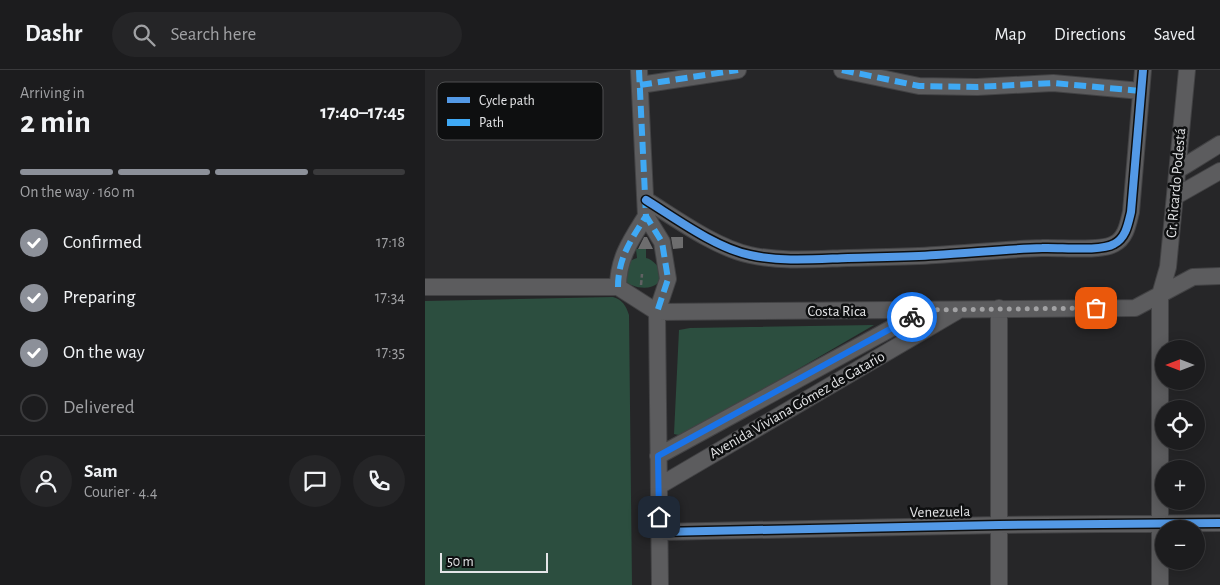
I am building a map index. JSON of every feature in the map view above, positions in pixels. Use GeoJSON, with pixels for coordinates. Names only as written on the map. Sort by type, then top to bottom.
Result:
{"type":"FeatureCollection","features":[{"type":"Feature","properties":{"kind":"street"},"geometry":{"type":"LineString","coordinates":[[660,585],[657,312],[668,279],[662,242],[646,208],[639,77],[738,70]]}},
{"type":"Feature","properties":{"kind":"street"},"geometry":{"type":"LineString","coordinates":[[842,70],[919,86],[977,87],[1053,84],[1141,91]]}},
{"type":"Feature","properties":{"kind":"street"},"geometry":{"type":"LineString","coordinates":[[646,208],[687,226],[727,247],[749,255],[758,256],[808,259],[936,255],[1043,248],[1102,248],[1113,245],[1127,227],[1131,212],[1143,70]]}},
{"type":"Feature","properties":{"kind":"street","name":"Cr. Ricardo Podestá"},"geometry":{"type":"LineString","coordinates":[[1159,520],[1159,295],[1168,267],[1187,70]]}},
{"type":"Feature","properties":{"kind":"street"},"geometry":{"type":"LineString","coordinates":[[1178,170],[1220,144]]}},
{"type":"Feature","properties":{"kind":"street"},"geometry":{"type":"LineString","coordinates":[[1176,196],[1220,171]]}},
{"type":"Feature","properties":{"kind":"street"},"geometry":{"type":"LineString","coordinates":[[618,287],[618,270],[646,208]]}},
{"type":"Feature","properties":{"kind":"street","name":"Costa Rica"},"geometry":{"type":"LineString","coordinates":[[657,312],[1135,308],[1193,278],[1220,276]]}},
{"type":"Feature","properties":{"kind":"street"},"geometry":{"type":"LineString","coordinates":[[425,287],[618,287],[657,312]]}},
{"type":"Feature","properties":{"kind":"street"},"geometry":{"type":"LineString","coordinates":[[999,308],[999,585]]}},
{"type":"Feature","properties":{"kind":"street","name":"Avenida Viviana Gómez de Gatario"},"geometry":{"type":"LineString","coordinates":[[659,486],[961,309]]}},
{"type":"Feature","properties":{"kind":"street","name":"Avenida Viviana Gómez de Gatario"},"geometry":{"type":"LineString","coordinates":[[658,456],[925,310]]}},
{"type":"Feature","properties":{"kind":"street","name":"Venezuela"},"geometry":{"type":"LineString","coordinates":[[660,532],[1155,523]]}},
{"type":"Feature","properties":{"kind":"street","name":"Venezuela"},"geometry":{"type":"LineString","coordinates":[[1205,523],[1220,523]]}},
{"type":"Feature","properties":{"kind":"street","name":"Cr. Ricardo Podestá"},"geometry":{"type":"LineString","coordinates":[[1160,570],[1160,585]]}},
{"type":"Feature","properties":{"kind":"green space"},"geometry":{"type":"Polygon","coordinates":[[[636,249],[646,249],[646,258],[653,261],[659,268],[661,276],[655,285],[641,288],[631,285],[624,280],[628,264],[637,258],[636,249]]]}},
{"type":"Feature","properties":{"kind":"green space"},"geometry":{"type":"Polygon","coordinates":[[[613,297],[624,304],[629,315],[632,585],[425,585],[425,301],[613,297]]]}},
{"type":"Feature","properties":{"kind":"green space"},"geometry":{"type":"Polygon","coordinates":[[[874,325],[683,436],[674,434],[679,330],[690,328],[874,325]]]}},
{"type":"Feature","properties":{"kind":"building"},"geometry":{"type":"Polygon","coordinates":[[[644,237],[647,237],[653,249],[638,249],[644,237]]]}},
{"type":"Feature","properties":{"kind":"building"},"geometry":{"type":"Polygon","coordinates":[[[671,237],[683,237],[683,248],[673,249],[671,237]]]}},
{"type":"Feature","properties":{"kind":"marked path"},"geometry":{"type":"LineString","coordinates":[[639,70],[646,216],[662,242],[668,279],[657,312]]}},
{"type":"Feature","properties":{"kind":"marked path"},"geometry":{"type":"LineString","coordinates":[[640,85],[738,70]]}},
{"type":"Feature","properties":{"kind":"marked path"},"geometry":{"type":"LineString","coordinates":[[842,70],[919,86],[977,87],[1053,83],[1141,91]]}},
{"type":"Feature","properties":{"kind":"marked path"},"geometry":{"type":"LineString","coordinates":[[618,287],[623,258],[646,216]]}},
{"type":"Feature","properties":{"kind":"cycle path"},"geometry":{"type":"LineString","coordinates":[[646,200],[696,232],[723,246],[750,255],[774,259],[914,256],[1049,248],[1090,249],[1108,246],[1114,244],[1124,234],[1131,212],[1143,70]]}},
{"type":"Feature","properties":{"kind":"cycle path"},"geometry":{"type":"LineString","coordinates":[[660,532],[999,525],[1220,523]]}},
{"type":"Feature","properties":{"kind":"way so far"},"geometry":{"type":"LineString","coordinates":[[912,317],[925,310],[1096,308]]}},
{"type":"Feature","properties":{"kind":"route"},"geometry":{"type":"LineString","coordinates":[[659,517],[658,456],[912,317]]}}]}
